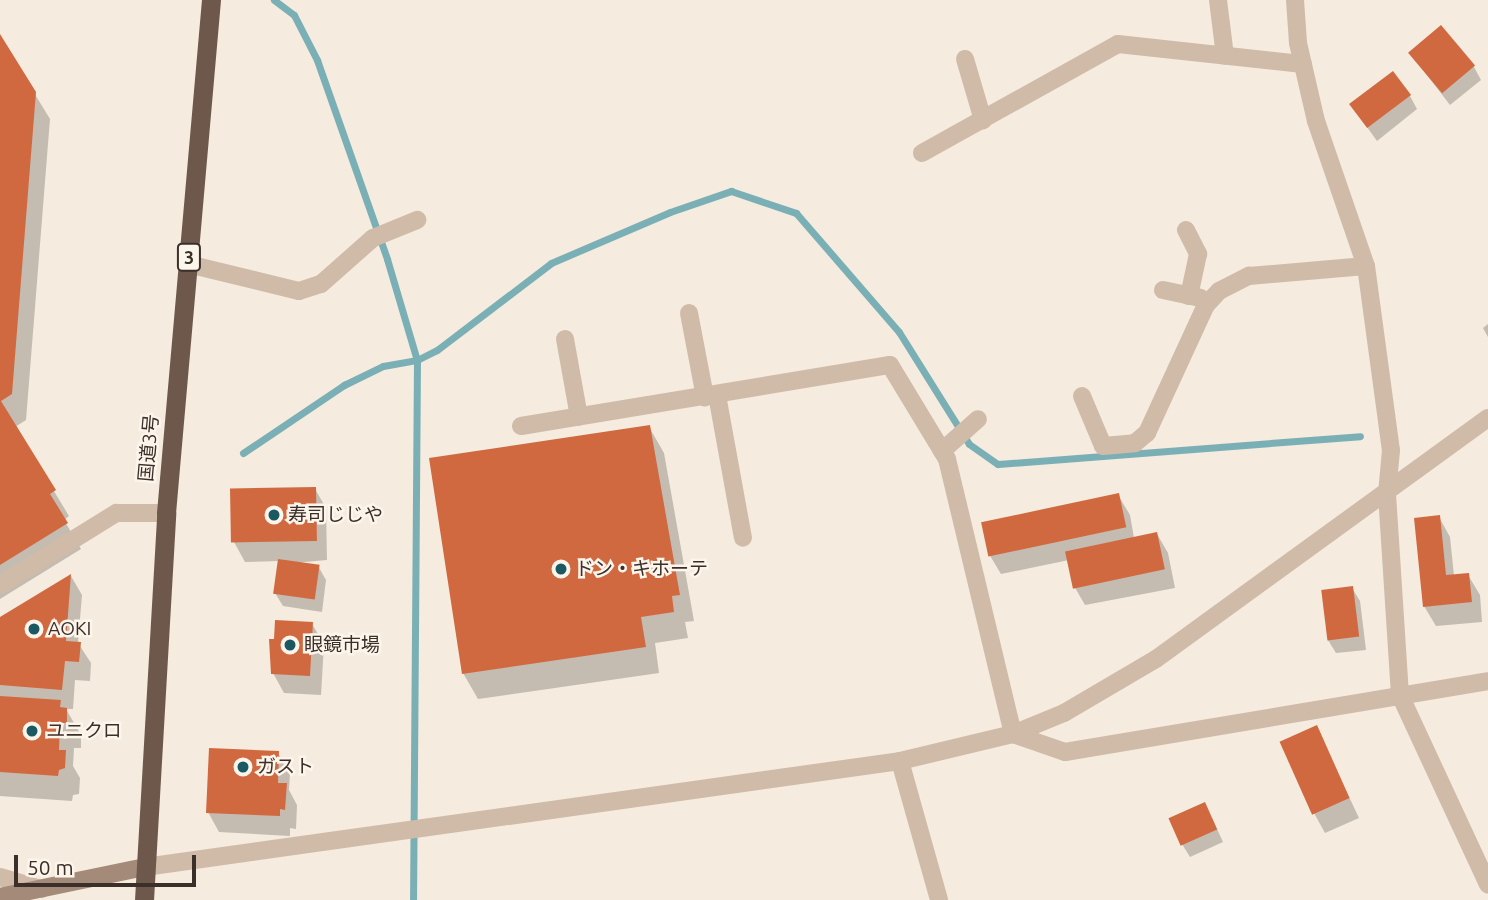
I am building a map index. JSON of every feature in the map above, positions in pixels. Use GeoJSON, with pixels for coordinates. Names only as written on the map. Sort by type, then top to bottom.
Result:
{"type":"FeatureCollection","features":[{"type":"Feature","properties":{"kind":"highway","name":"国道3号"},"geometry":{"type":"LineString","coordinates":[[144,900],[166,513],[211,0]]}},
{"type":"Feature","properties":{"kind":"main road"},"geometry":{"type":"LineString","coordinates":[[0,897],[34,895],[145,867]]}},
{"type":"Feature","properties":{"kind":"street"},"geometry":{"type":"LineString","coordinates":[[1218,0],[1225,56]]}},
{"type":"Feature","properties":{"kind":"street"},"geometry":{"type":"LineString","coordinates":[[1295,0],[1303,64],[1316,121],[1366,266],[1391,450],[1387,494],[1400,695],[1488,885]]}},
{"type":"Feature","properties":{"kind":"street"},"geometry":{"type":"LineString","coordinates":[[922,153],[1118,44],[1303,64]]}},
{"type":"Feature","properties":{"kind":"street"},"geometry":{"type":"LineString","coordinates":[[965,59],[983,120]]}},
{"type":"Feature","properties":{"kind":"street"},"geometry":{"type":"LineString","coordinates":[[188,264],[299,291],[321,284],[379,236],[417,220]]}},
{"type":"Feature","properties":{"kind":"street"},"geometry":{"type":"LineString","coordinates":[[1186,230],[1198,254],[1189,296]]}},
{"type":"Feature","properties":{"kind":"street"},"geometry":{"type":"LineString","coordinates":[[1082,396],[1103,446],[1135,443],[1147,433],[1210,301],[1249,276],[1366,266]]}},
{"type":"Feature","properties":{"kind":"street"},"geometry":{"type":"LineString","coordinates":[[1163,290],[1210,301]]}},
{"type":"Feature","properties":{"kind":"street"},"geometry":{"type":"LineString","coordinates":[[689,313],[743,538]]}},
{"type":"Feature","properties":{"kind":"street"},"geometry":{"type":"LineString","coordinates":[[565,339],[579,417]]}},
{"type":"Feature","properties":{"kind":"street"},"geometry":{"type":"LineString","coordinates":[[521,426],[890,365],[946,448],[1013,734]]}},
{"type":"Feature","properties":{"kind":"street"},"geometry":{"type":"LineString","coordinates":[[145,867],[900,761],[1013,734],[1064,713],[1156,659],[1387,494],[1488,418]]}},
{"type":"Feature","properties":{"kind":"street"},"geometry":{"type":"LineString","coordinates":[[946,448],[976,420]]}},
{"type":"Feature","properties":{"kind":"street"},"geometry":{"type":"LineString","coordinates":[[0,585],[116,513],[166,513]]}},
{"type":"Feature","properties":{"kind":"street"},"geometry":{"type":"LineString","coordinates":[[1013,734],[1065,752],[1488,681]]}},
{"type":"Feature","properties":{"kind":"street"},"geometry":{"type":"LineString","coordinates":[[900,761],[939,900]]}},
{"type":"Feature","properties":{"kind":"street"},"geometry":{"type":"LineString","coordinates":[[0,877],[34,895]]}},
{"type":"Feature","properties":{"kind":"building"},"geometry":{"type":"Polygon","coordinates":[[[1441,25],[1475,66],[1442,93],[1408,53],[1441,25]]]}},
{"type":"Feature","properties":{"kind":"building"},"geometry":{"type":"Polygon","coordinates":[[[0,34],[36,92],[12,394],[1,401],[56,490],[50,494],[68,523],[0,565],[0,34]]]}},
{"type":"Feature","properties":{"kind":"building"},"geometry":{"type":"Polygon","coordinates":[[[1393,71],[1411,95],[1367,128],[1349,104],[1393,71]]]}},
{"type":"Feature","properties":{"kind":"building","name":"ドン・キホーテ"},"geometry":{"type":"Polygon","coordinates":[[[650,425],[680,595],[672,596],[674,612],[641,617],[646,647],[462,674],[429,458],[650,425]]]}},
{"type":"Feature","properties":{"kind":"building","name":"寿司じじや"},"geometry":{"type":"Polygon","coordinates":[[[316,487],[317,541],[231,542],[230,489],[316,487]]]}},
{"type":"Feature","properties":{"kind":"building"},"geometry":{"type":"Polygon","coordinates":[[[1119,493],[1126,527],[988,557],[981,522],[1119,493]]]}},
{"type":"Feature","properties":{"kind":"building"},"geometry":{"type":"Polygon","coordinates":[[[1440,515],[1446,575],[1469,573],[1472,602],[1423,607],[1414,518],[1440,515]]]}},
{"type":"Feature","properties":{"kind":"building"},"geometry":{"type":"Polygon","coordinates":[[[1157,532],[1165,569],[1073,589],[1065,552],[1157,532]]]}},
{"type":"Feature","properties":{"kind":"building"},"geometry":{"type":"Polygon","coordinates":[[[278,559],[320,565],[315,600],[273,594],[278,559]]]}},
{"type":"Feature","properties":{"kind":"building","name":"AOKI"},"geometry":{"type":"Polygon","coordinates":[[[71,574],[66,641],[81,642],[79,662],[65,661],[62,690],[0,685],[0,617],[71,574]]]}},
{"type":"Feature","properties":{"kind":"building"},"geometry":{"type":"Polygon","coordinates":[[[1353,586],[1359,637],[1327,641],[1321,590],[1353,586]]]}},
{"type":"Feature","properties":{"kind":"building","name":"眼鏡市場"},"geometry":{"type":"Polygon","coordinates":[[[275,620],[313,622],[310,676],[271,674],[269,639],[274,639],[275,620]]]}},
{"type":"Feature","properties":{"kind":"building"},"geometry":{"type":"Polygon","coordinates":[[[0,696],[61,700],[60,707],[67,708],[67,723],[60,723],[59,750],[66,750],[65,768],[59,770],[58,776],[0,772],[0,696]]]}},
{"type":"Feature","properties":{"kind":"building"},"geometry":{"type":"Polygon","coordinates":[[[1317,725],[1350,798],[1312,815],[1280,742],[1317,725]]]}},
{"type":"Feature","properties":{"kind":"building","name":"ガスト"},"geometry":{"type":"Polygon","coordinates":[[[209,748],[279,751],[278,783],[287,783],[285,810],[280,809],[280,816],[206,813],[209,748]]]}},
{"type":"Feature","properties":{"kind":"building"},"geometry":{"type":"Polygon","coordinates":[[[1205,802],[1217,829],[1181,846],[1168,818],[1205,802]]]}},
{"type":"Feature","properties":{"kind":"waterway"},"geometry":{"type":"LineString","coordinates":[[274,0],[294,15],[317,60],[387,259],[417,360],[413,900]]}},
{"type":"Feature","properties":{"kind":"waterway"},"geometry":{"type":"LineString","coordinates":[[243,453],[344,385],[383,366],[417,360],[437,350],[551,263],[670,212],[731,191],[796,213],[899,332],[969,444],[998,464],[1360,436]]}},
{"type":"Feature","properties":{"kind":"place","name":"寿司じじや"},"geometry":{"type":"Point","coordinates":[274,515]}},
{"type":"Feature","properties":{"kind":"place","name":"ドン・キホーテ"},"geometry":{"type":"Point","coordinates":[561,569]}},
{"type":"Feature","properties":{"kind":"place","name":"AOKI"},"geometry":{"type":"Point","coordinates":[34,629]}},
{"type":"Feature","properties":{"kind":"place","name":"眼鏡市場"},"geometry":{"type":"Point","coordinates":[290,645]}},
{"type":"Feature","properties":{"kind":"place","name":"ユニクロ"},"geometry":{"type":"Point","coordinates":[32,731]}},
{"type":"Feature","properties":{"kind":"place","name":"ガスト"},"geometry":{"type":"Point","coordinates":[243,767]}}]}
